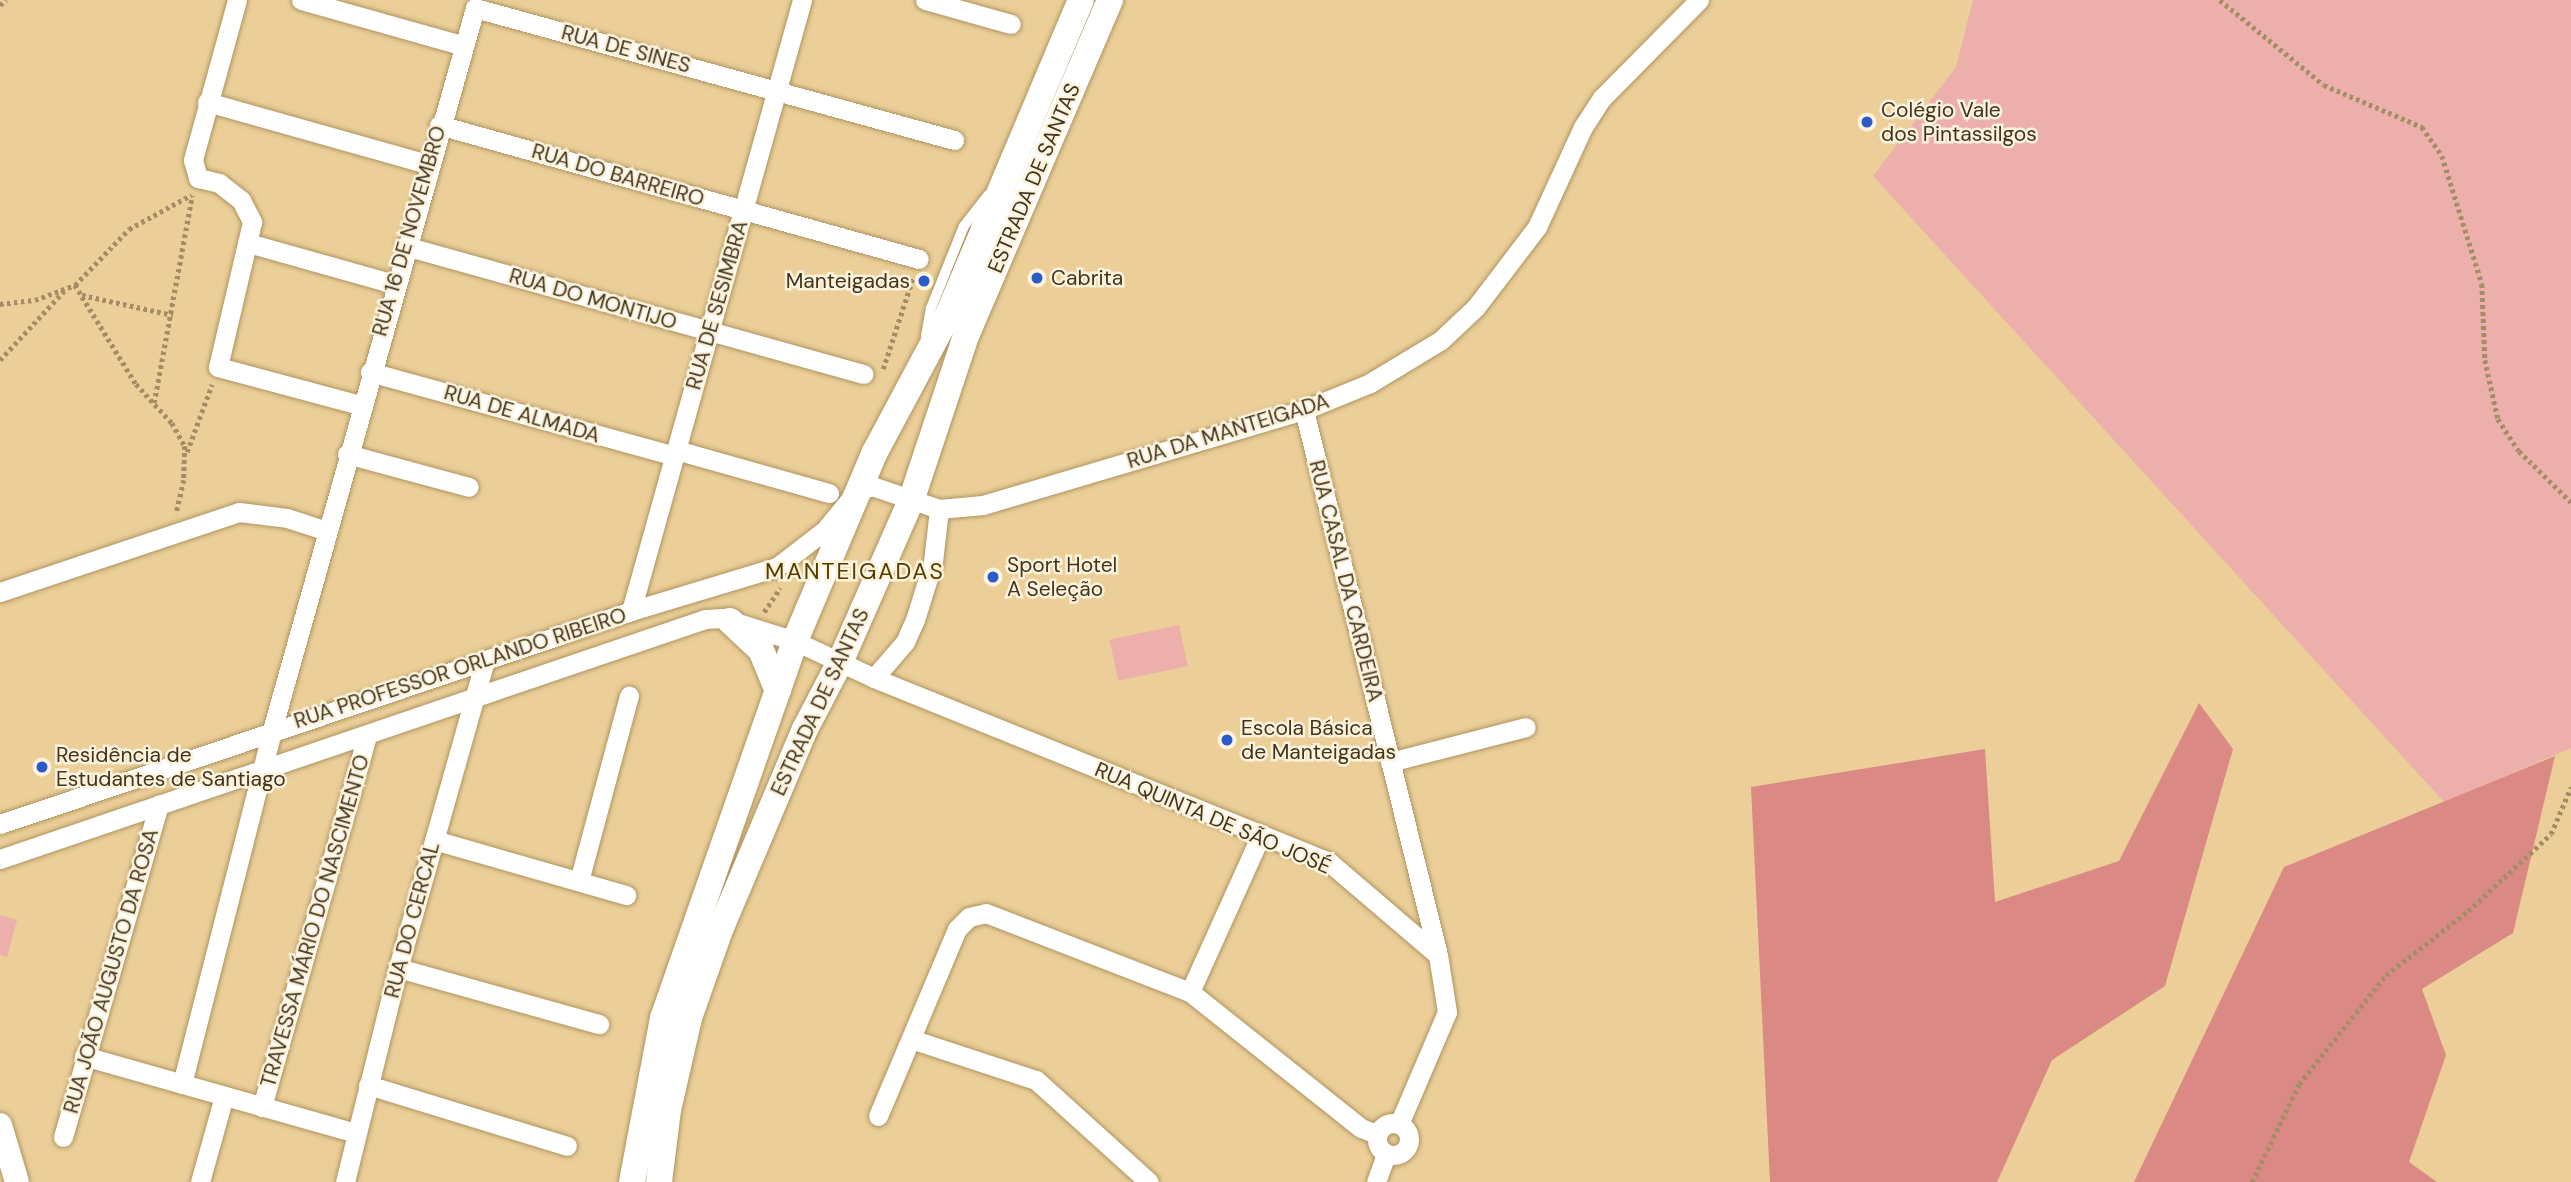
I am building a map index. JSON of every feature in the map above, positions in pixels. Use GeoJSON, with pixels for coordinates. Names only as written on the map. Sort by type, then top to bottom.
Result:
{"type":"FeatureCollection","features":[{"type":"Feature","properties":{"kind":"main road","name":"ESTRADA DE SANTAS"},"geometry":{"type":"LineString","coordinates":[[632,1182],[663,1018],[795,641],[858,491],[921,367],[1015,158],[1081,0]]}},
{"type":"Feature","properties":{"kind":"main road","name":"ESTRADA DE SANTAS"},"geometry":{"type":"LineString","coordinates":[[659,1182],[668,1110],[697,995],[772,803],[841,660],[912,498],[966,337],[1110,0]]}},
{"type":"Feature","properties":{"kind":"main road"},"geometry":{"type":"LineString","coordinates":[[742,624],[761,650],[778,691]]}},
{"type":"Feature","properties":{"kind":"street"},"geometry":{"type":"LineString","coordinates":[[237,0],[193,160],[198,178],[219,183],[241,200],[252,222],[257,246],[226,369],[360,405]]}},
{"type":"Feature","properties":{"kind":"street"},"geometry":{"type":"LineString","coordinates":[[301,0],[461,45]]}},
{"type":"Feature","properties":{"kind":"street","name":"RUA DE SESIMBRA"},"geometry":{"type":"LineString","coordinates":[[631,611],[802,0]]}},
{"type":"Feature","properties":{"kind":"street"},"geometry":{"type":"LineString","coordinates":[[925,0],[1011,24]]}},
{"type":"Feature","properties":{"kind":"street","name":"RUA DA MANTEIGADA"},"geometry":{"type":"LineString","coordinates":[[858,491],[883,487],[939,509],[983,505],[1304,410],[1404,364],[1441,340],[1476,307],[1537,227],[1583,127],[1602,98],[1699,0]]}},
{"type":"Feature","properties":{"kind":"street","name":"RUA 16 DE NOVEMBRO"},"geometry":{"type":"LineString","coordinates":[[182,1084],[272,730],[360,405],[461,45],[475,8]]}},
{"type":"Feature","properties":{"kind":"street","name":"RUA DE SINES"},"geometry":{"type":"LineString","coordinates":[[475,8],[954,140]]}},
{"type":"Feature","properties":{"kind":"street"},"geometry":{"type":"LineString","coordinates":[[208,102],[428,164]]}},
{"type":"Feature","properties":{"kind":"street","name":"RUA DO BARREIRO"},"geometry":{"type":"LineString","coordinates":[[439,125],[919,259]]}},
{"type":"Feature","properties":{"kind":"street"},"geometry":{"type":"LineString","coordinates":[[257,246],[394,284]]}},
{"type":"Feature","properties":{"kind":"street","name":"RUA DO MONTIJO"},"geometry":{"type":"LineString","coordinates":[[405,246],[871,376]]}},
{"type":"Feature","properties":{"kind":"street","name":"RUA DE ALMADA"},"geometry":{"type":"LineString","coordinates":[[370,372],[829,493]]}},
{"type":"Feature","properties":{"kind":"street","name":"RUA CASAL DA CARDEIRA"},"geometry":{"type":"LineString","coordinates":[[1304,410],[1438,955]]}},
{"type":"Feature","properties":{"kind":"street"},"geometry":{"type":"LineString","coordinates":[[347,454],[469,487]]}},
{"type":"Feature","properties":{"kind":"street","name":"RUA PROFESSOR ORLANDO RIBEIRO"},"geometry":{"type":"LineString","coordinates":[[0,824],[631,611],[777,567],[825,530],[858,491]]}},
{"type":"Feature","properties":{"kind":"street"},"geometry":{"type":"LineString","coordinates":[[874,678],[905,642],[915,620],[933,562],[939,509]]}},
{"type":"Feature","properties":{"kind":"street"},"geometry":{"type":"LineString","coordinates":[[0,592],[239,512],[288,518],[327,531]]}},
{"type":"Feature","properties":{"kind":"street","name":"RUA PROFESSOR ORLANDO RIBEIRO"},"geometry":{"type":"LineString","coordinates":[[0,859],[705,619],[742,624],[795,641],[841,660]]}},
{"type":"Feature","properties":{"kind":"street","name":"RUA DO CERCAL"},"geometry":{"type":"LineString","coordinates":[[345,1182],[398,968],[485,660]]}},
{"type":"Feature","properties":{"kind":"street","name":"RUA QUINTA DE SÃO JOSÉ"},"geometry":{"type":"LineString","coordinates":[[841,660],[874,678],[1329,862],[1438,955]]}},
{"type":"Feature","properties":{"kind":"street"},"geometry":{"type":"LineString","coordinates":[[579,881],[628,696]]}},
{"type":"Feature","properties":{"kind":"street"},"geometry":{"type":"LineString","coordinates":[[1391,762],[1526,727]]}},
{"type":"Feature","properties":{"kind":"street","name":"TRAVESSA MÁRIO DO NASCIMENTO"},"geometry":{"type":"LineString","coordinates":[[262,1107],[367,735]]}},
{"type":"Feature","properties":{"kind":"street","name":"RUA JOÃO AUGUSTO DA ROSA"},"geometry":{"type":"LineString","coordinates":[[62,1137],[159,805]]}},
{"type":"Feature","properties":{"kind":"street"},"geometry":{"type":"LineString","coordinates":[[1190,992],[1261,835]]}},
{"type":"Feature","properties":{"kind":"street"},"geometry":{"type":"LineString","coordinates":[[434,840],[626,895]]}},
{"type":"Feature","properties":{"kind":"street"},"geometry":{"type":"LineString","coordinates":[[878,1116],[957,929],[969,917],[986,912],[1190,992],[1361,1128],[1377,1134]]}},
{"type":"Feature","properties":{"kind":"street"},"geometry":{"type":"LineString","coordinates":[[1399,1124],[1447,1012],[1438,955]]}},
{"type":"Feature","properties":{"kind":"street"},"geometry":{"type":"LineString","coordinates":[[398,968],[599,1024]]}},
{"type":"Feature","properties":{"kind":"street"},"geometry":{"type":"LineString","coordinates":[[911,1039],[1036,1080],[1149,1182]]}},
{"type":"Feature","properties":{"kind":"street"},"geometry":{"type":"LineString","coordinates":[[84,1056],[356,1133]]}},
{"type":"Feature","properties":{"kind":"street"},"geometry":{"type":"LineString","coordinates":[[368,1086],[567,1146]]}},
{"type":"Feature","properties":{"kind":"street"},"geometry":{"type":"LineString","coordinates":[[200,1182],[224,1096]]}},
{"type":"Feature","properties":{"kind":"street"},"geometry":{"type":"LineString","coordinates":[[1387,1124],[1399,1124],[1408,1133],[1408,1145],[1399,1154],[1386,1154],[1378,1145],[1377,1134],[1387,1124]]}},
{"type":"Feature","properties":{"kind":"street"},"geometry":{"type":"LineString","coordinates":[[0,1125],[17,1182]]}},
{"type":"Feature","properties":{"kind":"street"},"geometry":{"type":"LineString","coordinates":[[1376,1182],[1386,1154]]}},
{"type":"Feature","properties":{"kind":"path"},"geometry":{"type":"LineString","coordinates":[[0,5],[6,0]]}},
{"type":"Feature","properties":{"kind":"path"},"geometry":{"type":"LineString","coordinates":[[2220,0],[2324,85],[2422,127],[2442,156],[2482,284],[2485,360],[2498,419],[2519,451],[2571,502]]}},
{"type":"Feature","properties":{"kind":"path"},"geometry":{"type":"LineString","coordinates":[[154,404],[173,315],[192,194]]}},
{"type":"Feature","properties":{"kind":"path"},"geometry":{"type":"LineString","coordinates":[[0,304],[35,300],[75,285],[129,229],[172,208]]}},
{"type":"Feature","properties":{"kind":"path"},"geometry":{"type":"LineString","coordinates":[[871,376],[919,259]]}},
{"type":"Feature","properties":{"kind":"path"},"geometry":{"type":"LineString","coordinates":[[75,285],[136,384],[172,423],[185,446],[184,480],[170,535]]}},
{"type":"Feature","properties":{"kind":"path"},"geometry":{"type":"LineString","coordinates":[[0,360],[67,288]]}},
{"type":"Feature","properties":{"kind":"path"},"geometry":{"type":"LineString","coordinates":[[82,295],[173,315]]}},
{"type":"Feature","properties":{"kind":"path"},"geometry":{"type":"LineString","coordinates":[[185,457],[226,369]]}},
{"type":"Feature","properties":{"kind":"path"},"geometry":{"type":"LineString","coordinates":[[742,624],[780,587],[777,567]]}},
{"type":"Feature","properties":{"kind":"path"},"geometry":{"type":"LineString","coordinates":[[2252,1182],[2299,1084],[2386,975],[2468,911],[2551,834],[2571,788]]}},
{"type":"Feature","properties":{"kind":"shaded area"},"geometry":{"type":"Polygon","coordinates":[[[1973,0],[2571,0],[2571,748],[2444,802],[1873,176],[1956,67],[1973,0]]]}},
{"type":"Feature","properties":{"kind":"shaded area"},"geometry":{"type":"Polygon","coordinates":[[[1179,625],[1188,666],[1118,681],[1110,640],[1179,625]]]}},
{"type":"Feature","properties":{"kind":"shaded area"},"geometry":{"type":"Polygon","coordinates":[[[2199,703],[2233,749],[2165,986],[2052,1060],[1997,1182],[1770,1182],[1751,787],[1985,749],[1995,902],[2119,861],[2199,703]]]}},
{"type":"Feature","properties":{"kind":"shaded area"},"geometry":{"type":"Polygon","coordinates":[[[2555,756],[2513,933],[2422,989],[2446,1055],[2409,1162],[2437,1182],[2134,1182],[2284,867],[2555,756]]]}},
{"type":"Feature","properties":{"kind":"shaded area"},"geometry":{"type":"Polygon","coordinates":[[[0,915],[17,920],[7,957],[0,955],[0,915]]]}},
{"type":"Feature","properties":{"kind":"place","name":"Colégio Vale dos Pintassilgos"},"geometry":{"type":"Point","coordinates":[1867,122]}},
{"type":"Feature","properties":{"kind":"place","name":"Cabrita"},"geometry":{"type":"Point","coordinates":[1037,278]}},
{"type":"Feature","properties":{"kind":"place","name":"Manteigadas"},"geometry":{"type":"Point","coordinates":[924,281]}},
{"type":"Feature","properties":{"kind":"place","name":"Sport Hotel A Seleção"},"geometry":{"type":"Point","coordinates":[993,577]}},
{"type":"Feature","properties":{"kind":"place","name":"Escola Básica de Manteigadas"},"geometry":{"type":"Point","coordinates":[1227,740]}},
{"type":"Feature","properties":{"kind":"place","name":"Residência de Estudantes de Santiago"},"geometry":{"type":"Point","coordinates":[42,767]}},
{"type":"Feature","properties":{"kind":"district","name":"MANTEIGADAS"},"geometry":{"type":"Point","coordinates":[855,571]}}]}
